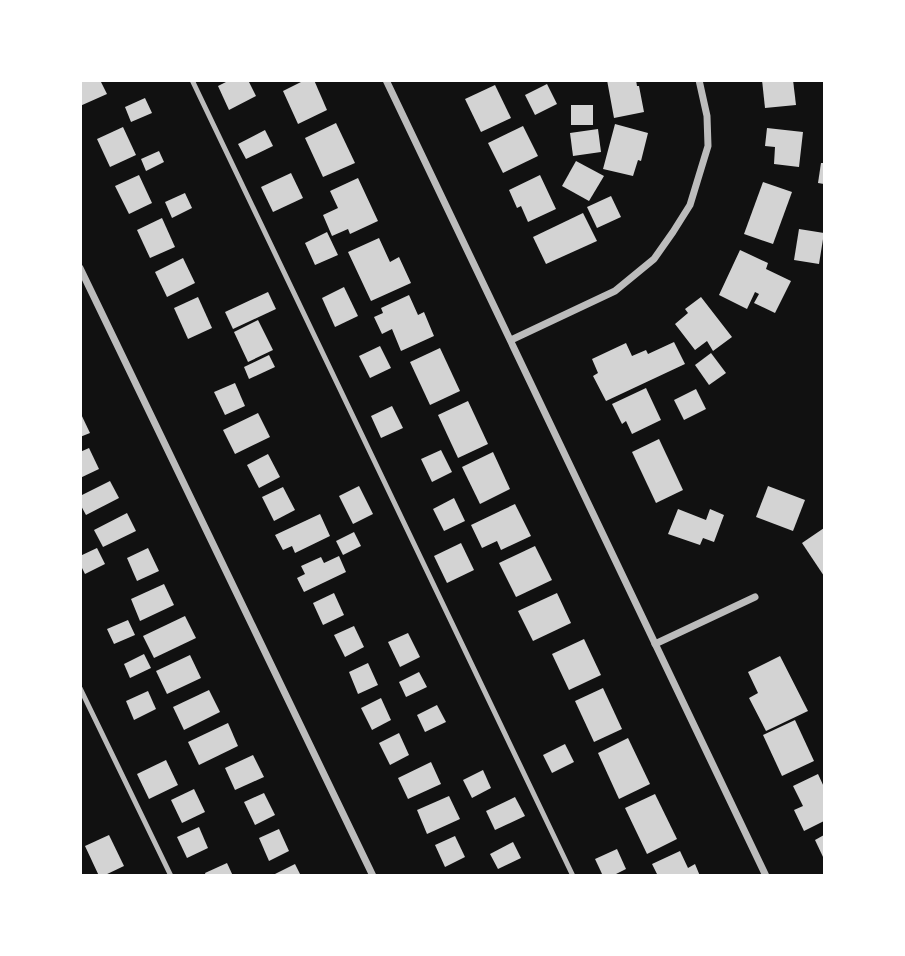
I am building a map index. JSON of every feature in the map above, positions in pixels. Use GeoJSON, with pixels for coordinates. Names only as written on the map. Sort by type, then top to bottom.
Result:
{"type":"FeatureCollection","features":[{"type":"Feature","properties":{"kind":"street"},"geometry":{"type":"LineString","coordinates":[[386,80],[766,876]]}},
{"type":"Feature","properties":{"kind":"street"},"geometry":{"type":"LineString","coordinates":[[511,340],[615,290],[654,258],[673,232],[690,205],[708,146],[707,116],[699,80]]}},
{"type":"Feature","properties":{"kind":"street"},"geometry":{"type":"LineString","coordinates":[[80,268],[373,876]]}},
{"type":"Feature","properties":{"kind":"street"},"geometry":{"type":"LineString","coordinates":[[655,644],[755,597]]}},
{"type":"Feature","properties":{"kind":"lane"},"geometry":{"type":"LineString","coordinates":[[192,80],[573,876]]}},
{"type":"Feature","properties":{"kind":"lane"},"geometry":{"type":"LineString","coordinates":[[80,688],[171,876]]}},
{"type":"Feature","properties":{"kind":"building"},"geometry":{"type":"Polygon","coordinates":[[[80,80],[100,80],[107,94],[80,106],[80,80]]]}},
{"type":"Feature","properties":{"kind":"building"},"geometry":{"type":"Polygon","coordinates":[[[230,80],[248,80],[256,96],[229,110],[218,86],[230,80]]]}},
{"type":"Feature","properties":{"kind":"building"},"geometry":{"type":"Polygon","coordinates":[[[305,80],[314,80],[327,110],[298,124],[283,91],[305,80]]]}},
{"type":"Feature","properties":{"kind":"building"},"geometry":{"type":"Polygon","coordinates":[[[607,80],[636,80],[644,112],[614,118],[607,80]]]}},
{"type":"Feature","properties":{"kind":"building"},"geometry":{"type":"Polygon","coordinates":[[[762,80],[793,80],[796,105],[765,108],[762,80]]]}},
{"type":"Feature","properties":{"kind":"building"},"geometry":{"type":"Polygon","coordinates":[[[547,84],[557,104],[535,115],[525,95],[547,84]]]}},
{"type":"Feature","properties":{"kind":"building"},"geometry":{"type":"Polygon","coordinates":[[[495,85],[511,118],[481,132],[465,99],[495,85]]]}},
{"type":"Feature","properties":{"kind":"building"},"geometry":{"type":"Polygon","coordinates":[[[145,98],[152,113],[131,122],[125,107],[145,98]]]}},
{"type":"Feature","properties":{"kind":"building"},"geometry":{"type":"Polygon","coordinates":[[[571,105],[593,105],[593,125],[571,125],[571,105]]]}},
{"type":"Feature","properties":{"kind":"building"},"geometry":{"type":"Polygon","coordinates":[[[336,123],[355,163],[323,177],[305,138],[336,123]]]}},
{"type":"Feature","properties":{"kind":"building"},"geometry":{"type":"Polygon","coordinates":[[[615,124],[648,133],[641,161],[638,160],[633,176],[603,169],[615,124]]]}},
{"type":"Feature","properties":{"kind":"building"},"geometry":{"type":"Polygon","coordinates":[[[523,126],[538,156],[503,173],[488,143],[523,126]]]}},
{"type":"Feature","properties":{"kind":"building"},"geometry":{"type":"Polygon","coordinates":[[[123,127],[136,155],[110,167],[97,139],[123,127]]]}},
{"type":"Feature","properties":{"kind":"building"},"geometry":{"type":"Polygon","coordinates":[[[767,128],[803,132],[799,167],[774,164],[775,147],[765,146],[767,128]]]}},
{"type":"Feature","properties":{"kind":"building"},"geometry":{"type":"Polygon","coordinates":[[[598,129],[601,152],[573,156],[570,133],[598,129]]]}},
{"type":"Feature","properties":{"kind":"building"},"geometry":{"type":"Polygon","coordinates":[[[265,130],[273,146],[246,159],[238,144],[265,130]]]}},
{"type":"Feature","properties":{"kind":"building"},"geometry":{"type":"Polygon","coordinates":[[[159,151],[164,162],[146,171],[141,159],[159,151]]]}},
{"type":"Feature","properties":{"kind":"building"},"geometry":{"type":"Polygon","coordinates":[[[576,161],[604,176],[589,201],[562,186],[576,161]]]}},
{"type":"Feature","properties":{"kind":"building"},"geometry":{"type":"Polygon","coordinates":[[[821,163],[824,163],[824,184],[818,183],[821,163]]]}},
{"type":"Feature","properties":{"kind":"building"},"geometry":{"type":"Polygon","coordinates":[[[291,173],[303,198],[273,212],[261,187],[291,173]]]}},
{"type":"Feature","properties":{"kind":"building"},"geometry":{"type":"Polygon","coordinates":[[[139,175],[152,203],[129,214],[115,186],[139,175]]]}},
{"type":"Feature","properties":{"kind":"building"},"geometry":{"type":"Polygon","coordinates":[[[540,175],[556,209],[528,222],[521,206],[517,208],[509,190],[540,175]]]}},
{"type":"Feature","properties":{"kind":"building"},"geometry":{"type":"Polygon","coordinates":[[[358,178],[378,221],[350,234],[348,229],[332,236],[323,215],[338,208],[330,191],[358,178]]]}},
{"type":"Feature","properties":{"kind":"building"},"geometry":{"type":"Polygon","coordinates":[[[763,182],[792,192],[773,244],[744,234],[763,182]]]}},
{"type":"Feature","properties":{"kind":"building"},"geometry":{"type":"Polygon","coordinates":[[[185,193],[192,208],[172,218],[165,202],[185,193]]]}},
{"type":"Feature","properties":{"kind":"building"},"geometry":{"type":"Polygon","coordinates":[[[611,196],[621,217],[597,228],[587,207],[611,196]]]}},
{"type":"Feature","properties":{"kind":"building"},"geometry":{"type":"Polygon","coordinates":[[[583,213],[597,241],[546,264],[533,237],[583,213]]]}},
{"type":"Feature","properties":{"kind":"building"},"geometry":{"type":"Polygon","coordinates":[[[162,218],[175,247],[150,258],[137,230],[162,218]]]}},
{"type":"Feature","properties":{"kind":"building"},"geometry":{"type":"Polygon","coordinates":[[[799,229],[824,233],[819,264],[794,260],[799,229]]]}},
{"type":"Feature","properties":{"kind":"building"},"geometry":{"type":"Polygon","coordinates":[[[327,232],[338,255],[315,265],[305,243],[327,232]]]}},
{"type":"Feature","properties":{"kind":"building"},"geometry":{"type":"Polygon","coordinates":[[[379,238],[390,262],[399,257],[411,283],[371,301],[348,252],[379,238]]]}},
{"type":"Feature","properties":{"kind":"building"},"geometry":{"type":"Polygon","coordinates":[[[740,250],[768,263],[766,269],[791,281],[775,313],[754,303],[759,294],[755,292],[747,309],[719,295],[740,250]]]}},
{"type":"Feature","properties":{"kind":"building"},"geometry":{"type":"Polygon","coordinates":[[[183,258],[195,283],[167,297],[155,272],[183,258]]]}},
{"type":"Feature","properties":{"kind":"building"},"geometry":{"type":"Polygon","coordinates":[[[344,287],[358,316],[335,327],[322,298],[344,287]]]}},
{"type":"Feature","properties":{"kind":"building"},"geometry":{"type":"Polygon","coordinates":[[[268,292],[276,309],[233,329],[225,312],[268,292]]]}},
{"type":"Feature","properties":{"kind":"building"},"geometry":{"type":"Polygon","coordinates":[[[409,295],[418,315],[424,312],[434,336],[401,351],[392,329],[382,334],[374,317],[383,313],[381,308],[409,295]]]}},
{"type":"Feature","properties":{"kind":"building"},"geometry":{"type":"Polygon","coordinates":[[[198,297],[212,328],[188,339],[174,308],[198,297]]]}},
{"type":"Feature","properties":{"kind":"building"},"geometry":{"type":"Polygon","coordinates":[[[701,297],[732,337],[713,351],[707,341],[695,350],[675,324],[688,313],[685,309],[701,297]]]}},
{"type":"Feature","properties":{"kind":"building"},"geometry":{"type":"Polygon","coordinates":[[[258,320],[273,350],[248,362],[234,332],[258,320]]]}},
{"type":"Feature","properties":{"kind":"building"},"geometry":{"type":"Polygon","coordinates":[[[674,342],[685,364],[606,401],[593,376],[598,373],[592,359],[626,343],[632,356],[646,350],[648,354],[674,342]]]}},
{"type":"Feature","properties":{"kind":"building"},"geometry":{"type":"Polygon","coordinates":[[[380,346],[391,368],[370,378],[359,356],[380,346]]]}},
{"type":"Feature","properties":{"kind":"building"},"geometry":{"type":"Polygon","coordinates":[[[440,348],[460,391],[430,405],[410,362],[440,348]]]}},
{"type":"Feature","properties":{"kind":"building"},"geometry":{"type":"Polygon","coordinates":[[[711,353],[726,373],[709,385],[695,365],[711,353]]]}},
{"type":"Feature","properties":{"kind":"building"},"geometry":{"type":"Polygon","coordinates":[[[269,355],[275,367],[249,379],[244,367],[269,355]]]}},
{"type":"Feature","properties":{"kind":"building"},"geometry":{"type":"Polygon","coordinates":[[[235,383],[245,406],[225,415],[214,392],[235,383]]]}},
{"type":"Feature","properties":{"kind":"building"},"geometry":{"type":"Polygon","coordinates":[[[646,388],[661,420],[632,434],[626,421],[622,424],[612,404],[646,388]]]}},
{"type":"Feature","properties":{"kind":"building"},"geometry":{"type":"Polygon","coordinates":[[[696,389],[706,409],[684,420],[674,400],[696,389]]]}},
{"type":"Feature","properties":{"kind":"building"},"geometry":{"type":"Polygon","coordinates":[[[468,401],[488,444],[458,458],[438,415],[468,401]]]}},
{"type":"Feature","properties":{"kind":"building"},"geometry":{"type":"Polygon","coordinates":[[[392,406],[403,428],[381,438],[371,416],[392,406]]]}},
{"type":"Feature","properties":{"kind":"building"},"geometry":{"type":"Polygon","coordinates":[[[80,412],[90,433],[80,437],[80,412]]]}},
{"type":"Feature","properties":{"kind":"building"},"geometry":{"type":"Polygon","coordinates":[[[258,413],[270,437],[235,454],[223,430],[258,413]]]}},
{"type":"Feature","properties":{"kind":"building"},"geometry":{"type":"Polygon","coordinates":[[[659,439],[683,490],[656,503],[632,452],[659,439]]]}},
{"type":"Feature","properties":{"kind":"building"},"geometry":{"type":"Polygon","coordinates":[[[89,448],[99,469],[80,478],[80,452],[89,448]]]}},
{"type":"Feature","properties":{"kind":"building"},"geometry":{"type":"Polygon","coordinates":[[[441,450],[452,472],[432,482],[421,459],[441,450]]]}},
{"type":"Feature","properties":{"kind":"building"},"geometry":{"type":"Polygon","coordinates":[[[493,452],[510,489],[480,504],[462,467],[493,452]]]}},
{"type":"Feature","properties":{"kind":"building"},"geometry":{"type":"Polygon","coordinates":[[[268,454],[280,477],[259,488],[247,465],[268,454]]]}},
{"type":"Feature","properties":{"kind":"building"},"geometry":{"type":"Polygon","coordinates":[[[110,481],[119,498],[86,515],[80,504],[80,496],[110,481]]]}},
{"type":"Feature","properties":{"kind":"building"},"geometry":{"type":"Polygon","coordinates":[[[359,486],[373,514],[353,524],[339,496],[359,486]]]}},
{"type":"Feature","properties":{"kind":"building"},"geometry":{"type":"Polygon","coordinates":[[[768,486],[805,500],[793,531],[756,517],[768,486]]]}},
{"type":"Feature","properties":{"kind":"building"},"geometry":{"type":"Polygon","coordinates":[[[283,487],[295,510],[274,521],[262,497],[283,487]]]}},
{"type":"Feature","properties":{"kind":"building"},"geometry":{"type":"Polygon","coordinates":[[[454,498],[465,521],[444,531],[433,509],[454,498]]]}},
{"type":"Feature","properties":{"kind":"building"},"geometry":{"type":"Polygon","coordinates":[[[515,504],[531,536],[501,550],[497,541],[482,548],[471,525],[515,504]]]}},
{"type":"Feature","properties":{"kind":"building"},"geometry":{"type":"Polygon","coordinates":[[[678,509],[706,520],[710,509],[724,515],[714,542],[703,538],[700,545],[668,534],[678,509]]]}},
{"type":"Feature","properties":{"kind":"building"},"geometry":{"type":"Polygon","coordinates":[[[127,513],[136,531],[103,547],[94,530],[127,513]]]}},
{"type":"Feature","properties":{"kind":"building"},"geometry":{"type":"Polygon","coordinates":[[[320,514],[330,536],[295,553],[292,546],[283,550],[275,535],[320,514]]]}},
{"type":"Feature","properties":{"kind":"building"},"geometry":{"type":"Polygon","coordinates":[[[824,528],[824,576],[802,543],[824,528]]]}},
{"type":"Feature","properties":{"kind":"building"},"geometry":{"type":"Polygon","coordinates":[[[354,532],[361,546],[343,555],[336,541],[354,532]]]}},
{"type":"Feature","properties":{"kind":"building"},"geometry":{"type":"Polygon","coordinates":[[[461,543],[474,570],[447,583],[434,556],[461,543]]]}},
{"type":"Feature","properties":{"kind":"building"},"geometry":{"type":"Polygon","coordinates":[[[535,546],[552,580],[516,597],[499,563],[535,546]]]}},
{"type":"Feature","properties":{"kind":"building"},"geometry":{"type":"Polygon","coordinates":[[[97,548],[105,564],[85,574],[80,564],[80,556],[97,548]]]}},
{"type":"Feature","properties":{"kind":"building"},"geometry":{"type":"Polygon","coordinates":[[[148,548],[159,571],[137,581],[127,558],[148,548]]]}},
{"type":"Feature","properties":{"kind":"building"},"geometry":{"type":"Polygon","coordinates":[[[339,556],[346,572],[304,592],[297,578],[305,574],[301,566],[321,557],[324,563],[339,556]]]}},
{"type":"Feature","properties":{"kind":"building"},"geometry":{"type":"Polygon","coordinates":[[[164,584],[174,605],[140,621],[131,599],[164,584]]]}},
{"type":"Feature","properties":{"kind":"building"},"geometry":{"type":"Polygon","coordinates":[[[334,593],[344,615],[323,625],[313,603],[334,593]]]}},
{"type":"Feature","properties":{"kind":"building"},"geometry":{"type":"Polygon","coordinates":[[[557,593],[571,623],[533,641],[518,611],[557,593]]]}},
{"type":"Feature","properties":{"kind":"building"},"geometry":{"type":"Polygon","coordinates":[[[185,616],[196,638],[154,658],[143,636],[185,616]]]}},
{"type":"Feature","properties":{"kind":"building"},"geometry":{"type":"Polygon","coordinates":[[[128,620],[135,635],[114,644],[107,629],[128,620]]]}},
{"type":"Feature","properties":{"kind":"building"},"geometry":{"type":"Polygon","coordinates":[[[354,626],[364,647],[345,657],[334,635],[354,626]]]}},
{"type":"Feature","properties":{"kind":"building"},"geometry":{"type":"Polygon","coordinates":[[[408,633],[420,657],[400,667],[388,642],[408,633]]]}},
{"type":"Feature","properties":{"kind":"building"},"geometry":{"type":"Polygon","coordinates":[[[584,639],[601,675],[569,690],[552,654],[584,639]]]}},
{"type":"Feature","properties":{"kind":"building"},"geometry":{"type":"Polygon","coordinates":[[[144,654],[151,668],[130,678],[124,664],[144,654]]]}},
{"type":"Feature","properties":{"kind":"building"},"geometry":{"type":"Polygon","coordinates":[[[190,655],[201,678],[167,694],[156,671],[190,655]]]}},
{"type":"Feature","properties":{"kind":"building"},"geometry":{"type":"Polygon","coordinates":[[[780,656],[808,711],[766,731],[749,698],[758,693],[748,672],[780,656]]]}},
{"type":"Feature","properties":{"kind":"building"},"geometry":{"type":"Polygon","coordinates":[[[368,663],[378,685],[358,694],[349,672],[368,663]]]}},
{"type":"Feature","properties":{"kind":"building"},"geometry":{"type":"Polygon","coordinates":[[[419,672],[427,687],[406,697],[399,682],[419,672]]]}},
{"type":"Feature","properties":{"kind":"building"},"geometry":{"type":"Polygon","coordinates":[[[603,688],[622,729],[594,742],[575,701],[603,688]]]}},
{"type":"Feature","properties":{"kind":"building"},"geometry":{"type":"Polygon","coordinates":[[[209,690],[220,712],[184,730],[173,707],[209,690]]]}},
{"type":"Feature","properties":{"kind":"building"},"geometry":{"type":"Polygon","coordinates":[[[148,691],[156,709],[134,720],[126,701],[148,691]]]}},
{"type":"Feature","properties":{"kind":"building"},"geometry":{"type":"Polygon","coordinates":[[[381,698],[391,720],[372,730],[361,708],[381,698]]]}},
{"type":"Feature","properties":{"kind":"building"},"geometry":{"type":"Polygon","coordinates":[[[437,705],[446,722],[425,732],[417,715],[437,705]]]}},
{"type":"Feature","properties":{"kind":"building"},"geometry":{"type":"Polygon","coordinates":[[[795,720],[814,761],[782,776],[763,735],[795,720]]]}},
{"type":"Feature","properties":{"kind":"building"},"geometry":{"type":"Polygon","coordinates":[[[228,723],[238,746],[199,765],[188,742],[228,723]]]}},
{"type":"Feature","properties":{"kind":"building"},"geometry":{"type":"Polygon","coordinates":[[[399,733],[409,755],[390,765],[379,743],[399,733]]]}},
{"type":"Feature","properties":{"kind":"building"},"geometry":{"type":"Polygon","coordinates":[[[628,738],[650,784],[619,799],[598,753],[628,738]]]}},
{"type":"Feature","properties":{"kind":"building"},"geometry":{"type":"Polygon","coordinates":[[[565,744],[574,762],[552,773],[543,755],[565,744]]]}},
{"type":"Feature","properties":{"kind":"building"},"geometry":{"type":"Polygon","coordinates":[[[253,755],[264,777],[235,790],[225,768],[253,755]]]}},
{"type":"Feature","properties":{"kind":"building"},"geometry":{"type":"Polygon","coordinates":[[[166,760],[178,785],[149,799],[137,774],[166,760]]]}},
{"type":"Feature","properties":{"kind":"building"},"geometry":{"type":"Polygon","coordinates":[[[431,762],[441,784],[408,799],[398,778],[431,762]]]}},
{"type":"Feature","properties":{"kind":"building"},"geometry":{"type":"Polygon","coordinates":[[[483,770],[491,788],[472,798],[463,780],[483,770]]]}},
{"type":"Feature","properties":{"kind":"building"},"geometry":{"type":"Polygon","coordinates":[[[818,774],[824,787],[824,821],[804,831],[794,810],[803,806],[793,786],[818,774]]]}},
{"type":"Feature","properties":{"kind":"building"},"geometry":{"type":"Polygon","coordinates":[[[194,789],[205,812],[182,823],[171,800],[194,789]]]}},
{"type":"Feature","properties":{"kind":"building"},"geometry":{"type":"Polygon","coordinates":[[[264,793],[275,815],[255,825],[244,802],[264,793]]]}},
{"type":"Feature","properties":{"kind":"building"},"geometry":{"type":"Polygon","coordinates":[[[655,794],[677,839],[647,854],[625,808],[655,794]]]}},
{"type":"Feature","properties":{"kind":"building"},"geometry":{"type":"Polygon","coordinates":[[[449,796],[460,819],[427,834],[417,810],[449,796]]]}},
{"type":"Feature","properties":{"kind":"building"},"geometry":{"type":"Polygon","coordinates":[[[515,797],[525,816],[495,830],[486,811],[515,797]]]}},
{"type":"Feature","properties":{"kind":"building"},"geometry":{"type":"Polygon","coordinates":[[[199,827],[208,848],[187,858],[177,837],[199,827]]]}},
{"type":"Feature","properties":{"kind":"building"},"geometry":{"type":"Polygon","coordinates":[[[279,829],[289,851],[269,861],[259,838],[279,829]]]}},
{"type":"Feature","properties":{"kind":"building"},"geometry":{"type":"Polygon","coordinates":[[[109,835],[124,866],[99,876],[85,846],[109,835]]]}},
{"type":"Feature","properties":{"kind":"building"},"geometry":{"type":"Polygon","coordinates":[[[824,835],[824,859],[815,840],[824,835]]]}},
{"type":"Feature","properties":{"kind":"building"},"geometry":{"type":"Polygon","coordinates":[[[455,836],[465,857],[445,867],[435,845],[455,836]]]}},
{"type":"Feature","properties":{"kind":"building"},"geometry":{"type":"Polygon","coordinates":[[[513,842],[521,858],[498,869],[490,854],[513,842]]]}},
{"type":"Feature","properties":{"kind":"building"},"geometry":{"type":"Polygon","coordinates":[[[617,849],[626,869],[612,876],[603,876],[595,859],[617,849]]]}},
{"type":"Feature","properties":{"kind":"building"},"geometry":{"type":"Polygon","coordinates":[[[680,851],[688,868],[695,864],[700,876],[658,876],[652,864],[680,851]]]}},
{"type":"Feature","properties":{"kind":"building"},"geometry":{"type":"Polygon","coordinates":[[[227,863],[233,876],[206,876],[205,873],[227,863]]]}},
{"type":"Feature","properties":{"kind":"building"},"geometry":{"type":"Polygon","coordinates":[[[295,864],[301,876],[276,876],[275,874],[295,864]]]}}]}
